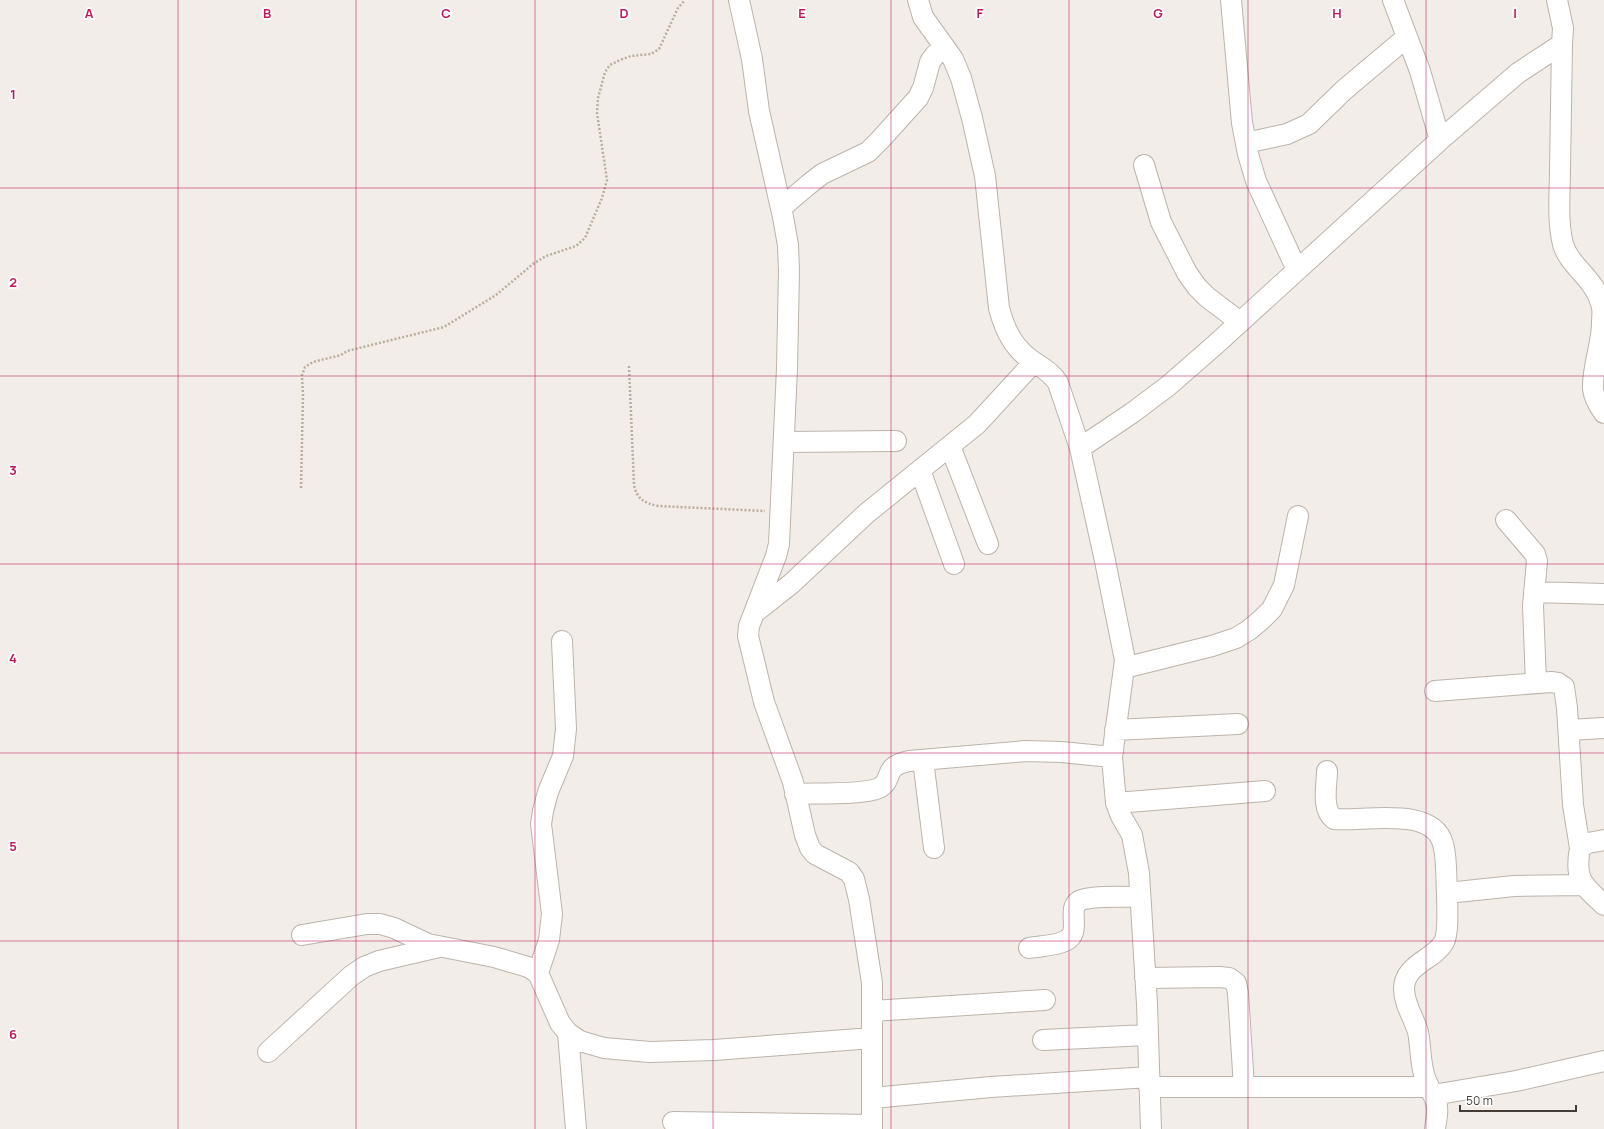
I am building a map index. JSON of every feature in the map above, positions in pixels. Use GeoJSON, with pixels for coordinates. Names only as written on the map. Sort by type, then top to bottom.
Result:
{"type":"FeatureCollection","features":[{"type":"Feature","properties":{"kind":"street"},"geometry":{"type":"LineString","coordinates":[[673,1122],[872,1127],[872,983],[859,899],[854,879],[850,872],[815,854],[810,848],[805,835],[793,782],[764,702],[748,636],[754,613],[776,556],[779,544],[787,368],[789,271],[788,245],[759,111],[752,59],[739,0]]}},
{"type":"Feature","properties":{"kind":"street"},"geometry":{"type":"LineString","coordinates":[[918,0],[924,17],[953,59],[961,78],[972,118],[985,176],[999,308],[1004,327],[1016,347],[1053,376],[1058,383],[1080,448],[1123,648],[1124,668],[1112,757],[1116,803],[1121,816],[1132,835],[1135,846],[1140,896],[1145,978],[1151,1129]]}},
{"type":"Feature","properties":{"kind":"street"},"geometry":{"type":"LineString","coordinates":[[1231,0],[1242,123],[1246,143],[1256,181],[1297,270]]}},
{"type":"Feature","properties":{"kind":"street"},"geometry":{"type":"LineString","coordinates":[[1392,0],[1430,101],[1440,140]]}},
{"type":"Feature","properties":{"kind":"street"},"geometry":{"type":"LineString","coordinates":[[1557,0],[1562,21],[1561,230],[1567,256],[1591,283],[1603,308],[1602,334],[1593,389],[1598,404],[1604,413]]}},
{"type":"Feature","properties":{"kind":"street"},"geometry":{"type":"LineString","coordinates":[[1246,143],[1287,134],[1309,124],[1344,90],[1407,37]]}},
{"type":"Feature","properties":{"kind":"street"},"geometry":{"type":"LineString","coordinates":[[1080,448],[1132,413],[1168,386],[1440,140],[1518,73],[1562,44]]}},
{"type":"Feature","properties":{"kind":"street"},"geometry":{"type":"LineString","coordinates":[[781,208],[822,174],[868,152],[918,98],[923,88],[930,62],[944,46]]}},
{"type":"Feature","properties":{"kind":"street"},"geometry":{"type":"LineString","coordinates":[[1144,165],[1161,222],[1187,273],[1197,287],[1240,322]]}},
{"type":"Feature","properties":{"kind":"street"},"geometry":{"type":"LineString","coordinates":[[754,613],[791,584],[867,513],[977,424],[1034,362]]}},
{"type":"Feature","properties":{"kind":"street"},"geometry":{"type":"LineString","coordinates":[[784,442],[896,441]]}},
{"type":"Feature","properties":{"kind":"street"},"geometry":{"type":"LineString","coordinates":[[950,446],[988,544]]}},
{"type":"Feature","properties":{"kind":"street"},"geometry":{"type":"LineString","coordinates":[[920,470],[954,564]]}},
{"type":"Feature","properties":{"kind":"street"},"geometry":{"type":"LineString","coordinates":[[1124,668],[1212,646],[1236,638],[1262,620],[1272,609],[1284,585],[1298,516]]}},
{"type":"Feature","properties":{"kind":"street"},"geometry":{"type":"LineString","coordinates":[[1506,520],[1535,554],[1537,561],[1533,626],[1536,683]]}},
{"type":"Feature","properties":{"kind":"street"},"geometry":{"type":"LineString","coordinates":[[1534,592],[1604,594]]}},
{"type":"Feature","properties":{"kind":"street"},"geometry":{"type":"LineString","coordinates":[[538,972],[549,940],[552,914],[541,824],[548,792],[563,756],[566,729],[562,641]]}},
{"type":"Feature","properties":{"kind":"street"},"geometry":{"type":"LineString","coordinates":[[1436,691],[1551,682],[1558,683],[1564,687],[1569,730],[1573,805],[1580,848],[1578,871],[1581,882],[1584,886],[1604,905]]}},
{"type":"Feature","properties":{"kind":"street"},"geometry":{"type":"LineString","coordinates":[[1115,730],[1238,724]]}},
{"type":"Feature","properties":{"kind":"street"},"geometry":{"type":"LineString","coordinates":[[1569,730],[1604,728]]}},
{"type":"Feature","properties":{"kind":"street"},"geometry":{"type":"LineString","coordinates":[[795,794],[867,792],[879,788],[885,782],[891,768],[898,763],[922,760],[1026,751],[1061,752],[1112,757]]}},
{"type":"Feature","properties":{"kind":"street"},"geometry":{"type":"LineString","coordinates":[[922,760],[934,848]]}},
{"type":"Feature","properties":{"kind":"street"},"geometry":{"type":"LineString","coordinates":[[1327,771],[1326,806],[1329,815],[1334,819],[1412,818],[1423,822],[1432,828],[1439,836],[1443,844],[1447,893],[1444,940],[1440,947],[1413,968],[1405,980],[1404,989],[1405,1000],[1418,1033],[1424,1074],[1438,1108],[1435,1129]]}},
{"type":"Feature","properties":{"kind":"street"},"geometry":{"type":"LineString","coordinates":[[1116,803],[1265,791]]}},
{"type":"Feature","properties":{"kind":"street"},"geometry":{"type":"LineString","coordinates":[[1580,848],[1588,842],[1604,840]]}},
{"type":"Feature","properties":{"kind":"street"},"geometry":{"type":"LineString","coordinates":[[1447,893],[1514,886],[1584,886]]}},
{"type":"Feature","properties":{"kind":"street"},"geometry":{"type":"LineString","coordinates":[[1029,948],[1065,941],[1072,937],[1074,929],[1074,908],[1078,902],[1083,899],[1140,896]]}},
{"type":"Feature","properties":{"kind":"street"},"geometry":{"type":"LineString","coordinates":[[302,935],[367,924],[380,924],[406,933],[419,941],[441,947],[494,957],[528,967],[538,972],[560,1023],[568,1033],[580,1041],[604,1048],[650,1052],[714,1050],[872,1038]]}},
{"type":"Feature","properties":{"kind":"street"},"geometry":{"type":"LineString","coordinates":[[268,1052],[352,976],[364,967],[379,961],[441,947]]}},
{"type":"Feature","properties":{"kind":"street"},"geometry":{"type":"LineString","coordinates":[[1145,978],[1219,977],[1229,978],[1236,983],[1238,993],[1244,1087]]}},
{"type":"Feature","properties":{"kind":"street"},"geometry":{"type":"LineString","coordinates":[[872,1011],[1045,1000]]}},
{"type":"Feature","properties":{"kind":"street"},"geometry":{"type":"LineString","coordinates":[[568,1033],[576,1129]]}},
{"type":"Feature","properties":{"kind":"street"},"geometry":{"type":"LineString","coordinates":[[1043,1040],[1148,1035]]}},
{"type":"Feature","properties":{"kind":"street"},"geometry":{"type":"LineString","coordinates":[[872,1098],[991,1087],[1149,1082],[1244,1087],[1430,1091],[1516,1081],[1604,1061]]}},
{"type":"Feature","properties":{"kind":"path"},"geometry":{"type":"LineString","coordinates":[[301,488],[302,375],[305,367],[313,362],[342,355],[347,351],[444,327],[496,295],[533,264],[546,256],[576,246],[584,238],[602,198],[607,180],[597,113],[598,98],[605,72],[610,65],[620,60],[631,56],[651,54],[659,49],[678,8],[685,0]]}},
{"type":"Feature","properties":{"kind":"path"},"geometry":{"type":"LineString","coordinates":[[629,366],[634,485],[636,494],[640,499],[646,504],[658,506],[781,512]]}}]}
